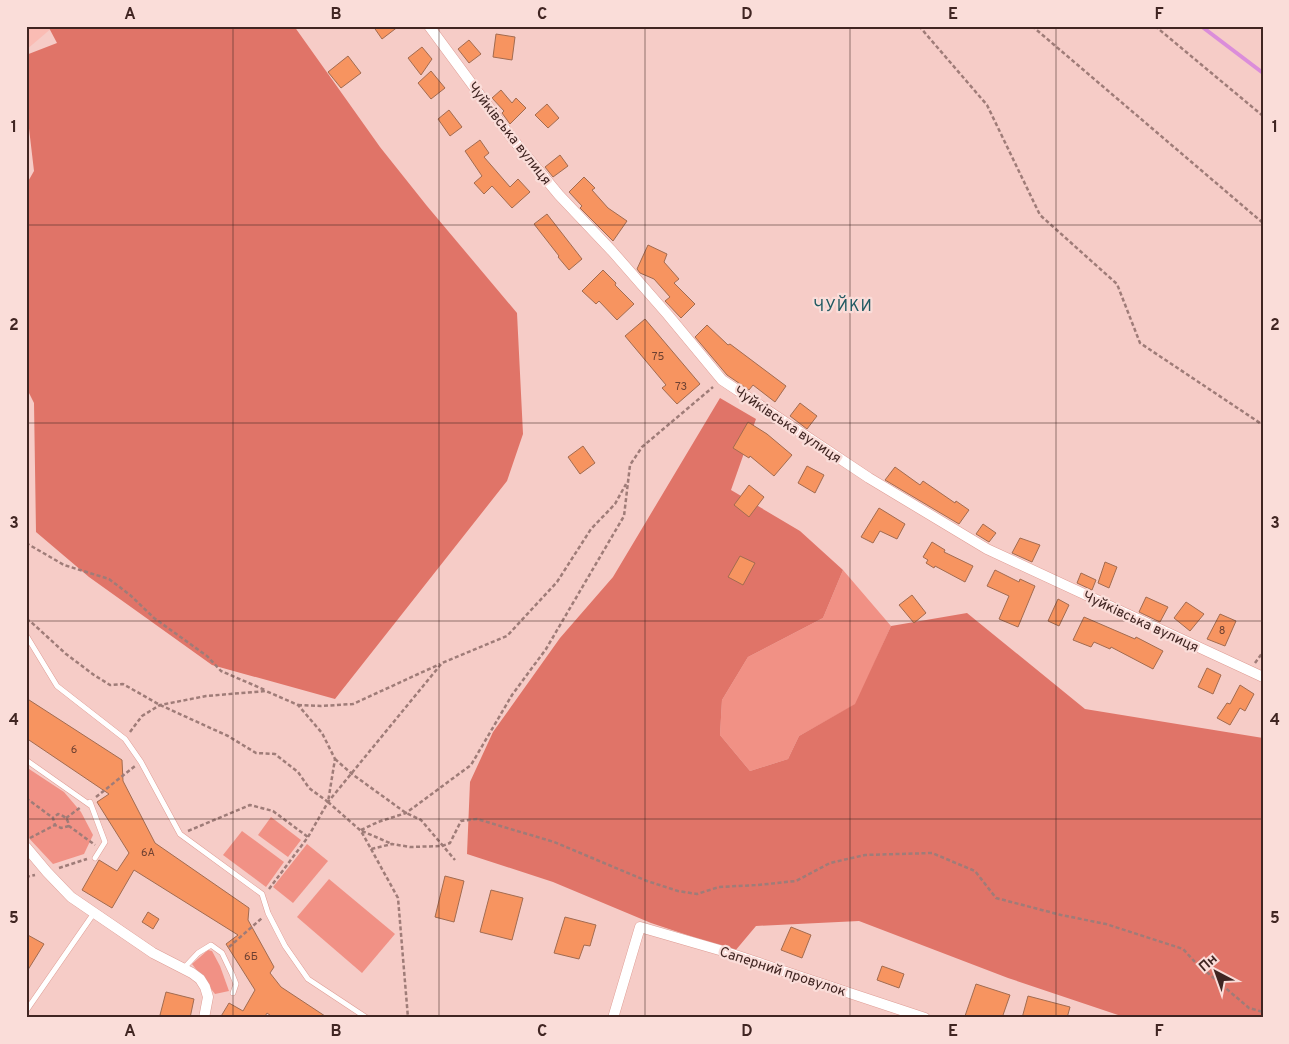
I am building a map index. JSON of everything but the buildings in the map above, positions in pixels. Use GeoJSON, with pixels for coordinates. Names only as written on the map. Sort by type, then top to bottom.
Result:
{"type":"FeatureCollection","features":[{"type":"Feature","properties":{"kind":"street","name":"Чуйківська вулиця"},"geometry":{"type":"LineString","coordinates":[[429,26],[511,137],[559,195],[668,314],[722,380],[869,478],[987,549],[1263,677]]}},
{"type":"Feature","properties":{"kind":"street"},"geometry":{"type":"LineString","coordinates":[[26,847],[71,897],[153,953],[200,979],[208,997],[204,1018]]}},
{"type":"Feature","properties":{"kind":"street","name":"Саперний провулок"},"geometry":{"type":"LineString","coordinates":[[613,1018],[640,928],[722,951],[925,1018]]}},
{"type":"Feature","properties":{"kind":"lane"},"geometry":{"type":"LineString","coordinates":[[26,634],[57,686],[125,739],[141,762],[180,834],[262,894],[268,913],[285,946],[308,979],[367,1018]]}},
{"type":"Feature","properties":{"kind":"lane"},"geometry":{"type":"LineString","coordinates":[[26,760],[89,802],[105,842],[95,858]]}},
{"type":"Feature","properties":{"kind":"lane"},"geometry":{"type":"LineString","coordinates":[[26,1011],[94,913]]}},
{"type":"Feature","properties":{"kind":"lane"},"geometry":{"type":"LineString","coordinates":[[183,969],[198,953],[211,945],[222,953],[236,984],[233,993]]}},
{"type":"Feature","properties":{"kind":"path"},"geometry":{"type":"LineString","coordinates":[[919,26],[988,105],[1040,216],[1117,284],[1140,343],[1263,425]]}},
{"type":"Feature","properties":{"kind":"path"},"geometry":{"type":"LineString","coordinates":[[1032,26],[1263,223]]}},
{"type":"Feature","properties":{"kind":"path"},"geometry":{"type":"LineString","coordinates":[[1155,26],[1263,116]]}},
{"type":"Feature","properties":{"kind":"path"},"geometry":{"type":"LineString","coordinates":[[361,831],[378,822],[406,813],[471,766],[512,695],[546,649],[624,516],[630,466],[642,448],[722,380]]}},
{"type":"Feature","properties":{"kind":"path"},"geometry":{"type":"LineString","coordinates":[[26,543],[64,564],[108,579],[130,595],[154,618],[207,656],[221,671],[298,705],[353,704],[442,663],[507,636],[557,582],[591,529],[615,504],[627,482]]}},
{"type":"Feature","properties":{"kind":"path"},"geometry":{"type":"LineString","coordinates":[[26,620],[30,621],[66,654],[110,685],[123,684],[160,705],[228,736],[256,753],[275,754],[298,772],[310,788],[361,831],[392,844],[410,847],[442,846],[450,843],[461,821],[477,819],[488,824],[554,842],[647,881],[678,891],[697,894],[719,887],[758,886],[796,881],[830,863],[865,855],[932,853],[975,871],[996,898],[1061,915],[1106,924],[1183,949],[1195,962],[1249,1008],[1263,1012]]}},
{"type":"Feature","properties":{"kind":"path"},"geometry":{"type":"LineString","coordinates":[[264,901],[266,892],[308,837],[328,802],[442,663]]}},
{"type":"Feature","properties":{"kind":"path"},"geometry":{"type":"LineString","coordinates":[[125,739],[142,716],[160,705],[206,696],[266,691]]}},
{"type":"Feature","properties":{"kind":"path"},"geometry":{"type":"LineString","coordinates":[[298,705],[322,733],[335,758],[352,774],[406,813],[421,820],[455,860]]}},
{"type":"Feature","properties":{"kind":"path"},"geometry":{"type":"LineString","coordinates":[[328,802],[335,758]]}},
{"type":"Feature","properties":{"kind":"path"},"geometry":{"type":"LineString","coordinates":[[66,818],[141,762]]}},
{"type":"Feature","properties":{"kind":"path"},"geometry":{"type":"LineString","coordinates":[[26,798],[53,818],[55,825],[61,828],[69,826]]}},
{"type":"Feature","properties":{"kind":"path"},"geometry":{"type":"LineString","coordinates":[[180,834],[250,805],[273,811],[308,837]]}},
{"type":"Feature","properties":{"kind":"path"},"geometry":{"type":"LineString","coordinates":[[53,818],[58,814],[66,818],[69,826],[100,849]]}},
{"type":"Feature","properties":{"kind":"path"},"geometry":{"type":"LineString","coordinates":[[26,840],[55,825]]}},
{"type":"Feature","properties":{"kind":"path"},"geometry":{"type":"LineString","coordinates":[[361,831],[398,898],[408,1018]]}},
{"type":"Feature","properties":{"kind":"path"},"geometry":{"type":"LineString","coordinates":[[371,849],[392,844]]}},
{"type":"Feature","properties":{"kind":"path"},"geometry":{"type":"LineString","coordinates":[[47,872],[74,862],[95,858]]}},
{"type":"Feature","properties":{"kind":"path"},"geometry":{"type":"LineString","coordinates":[[222,953],[268,913]]}},
{"type":"Feature","properties":{"kind":"shaded area"},"geometry":{"type":"Polygon","coordinates":[[[26,26],[53,26],[53,27],[26,50],[26,26]]]}},
{"type":"Feature","properties":{"kind":"shaded area"},"geometry":{"type":"Polygon","coordinates":[[[48,26],[294,26],[380,147],[517,313],[523,434],[507,481],[335,699],[212,665],[89,577],[36,532],[34,403],[26,387],[26,185],[34,171],[26,103],[26,55],[57,43],[48,26]]]}},
{"type":"Feature","properties":{"kind":"shaded area"},"geometry":{"type":"Polygon","coordinates":[[[720,398],[756,419],[731,490],[800,531],[843,570],[823,618],[748,657],[722,700],[720,735],[750,771],[788,759],[799,736],[855,704],[891,626],[967,613],[1085,709],[1263,738],[1263,1018],[1127,1018],[1008,978],[859,921],[756,926],[735,951],[651,923],[553,882],[467,854],[470,782],[493,732],[560,638],[613,577],[720,398]]]}},
{"type":"Feature","properties":{"kind":"shaded area"},"geometry":{"type":"Polygon","coordinates":[[[843,570],[891,626],[856,704],[799,736],[788,759],[750,771],[720,735],[722,700],[748,657],[823,618],[843,570]]]}},
{"type":"Feature","properties":{"kind":"shaded area"},"geometry":{"type":"Polygon","coordinates":[[[26,767],[64,792],[81,812],[93,835],[84,854],[53,864],[26,835],[26,767]]]}},
{"type":"Feature","properties":{"kind":"shaded area"},"geometry":{"type":"Polygon","coordinates":[[[271,817],[301,840],[288,857],[258,835],[271,817]]]}},
{"type":"Feature","properties":{"kind":"shaded area"},"geometry":{"type":"Polygon","coordinates":[[[242,831],[284,862],[266,887],[223,855],[242,831]]]}},
{"type":"Feature","properties":{"kind":"shaded area"},"geometry":{"type":"Polygon","coordinates":[[[307,844],[328,861],[293,903],[273,887],[307,844]]]}},
{"type":"Feature","properties":{"kind":"shaded area"},"geometry":{"type":"Polygon","coordinates":[[[329,879],[395,934],[362,973],[297,917],[329,879]]]}},
{"type":"Feature","properties":{"kind":"shaded area"},"geometry":{"type":"Polygon","coordinates":[[[208,950],[212,951],[220,966],[229,991],[215,994],[192,964],[208,950]]]}},
{"type":"Feature","properties":{"kind":"waterway"},"geometry":{"type":"LineString","coordinates":[[1201,26],[1263,73]]}},
{"type":"Feature","properties":{"kind":"district","name":"ЧУЙКИ"},"geometry":{"type":"Point","coordinates":[843,305]}}]}
